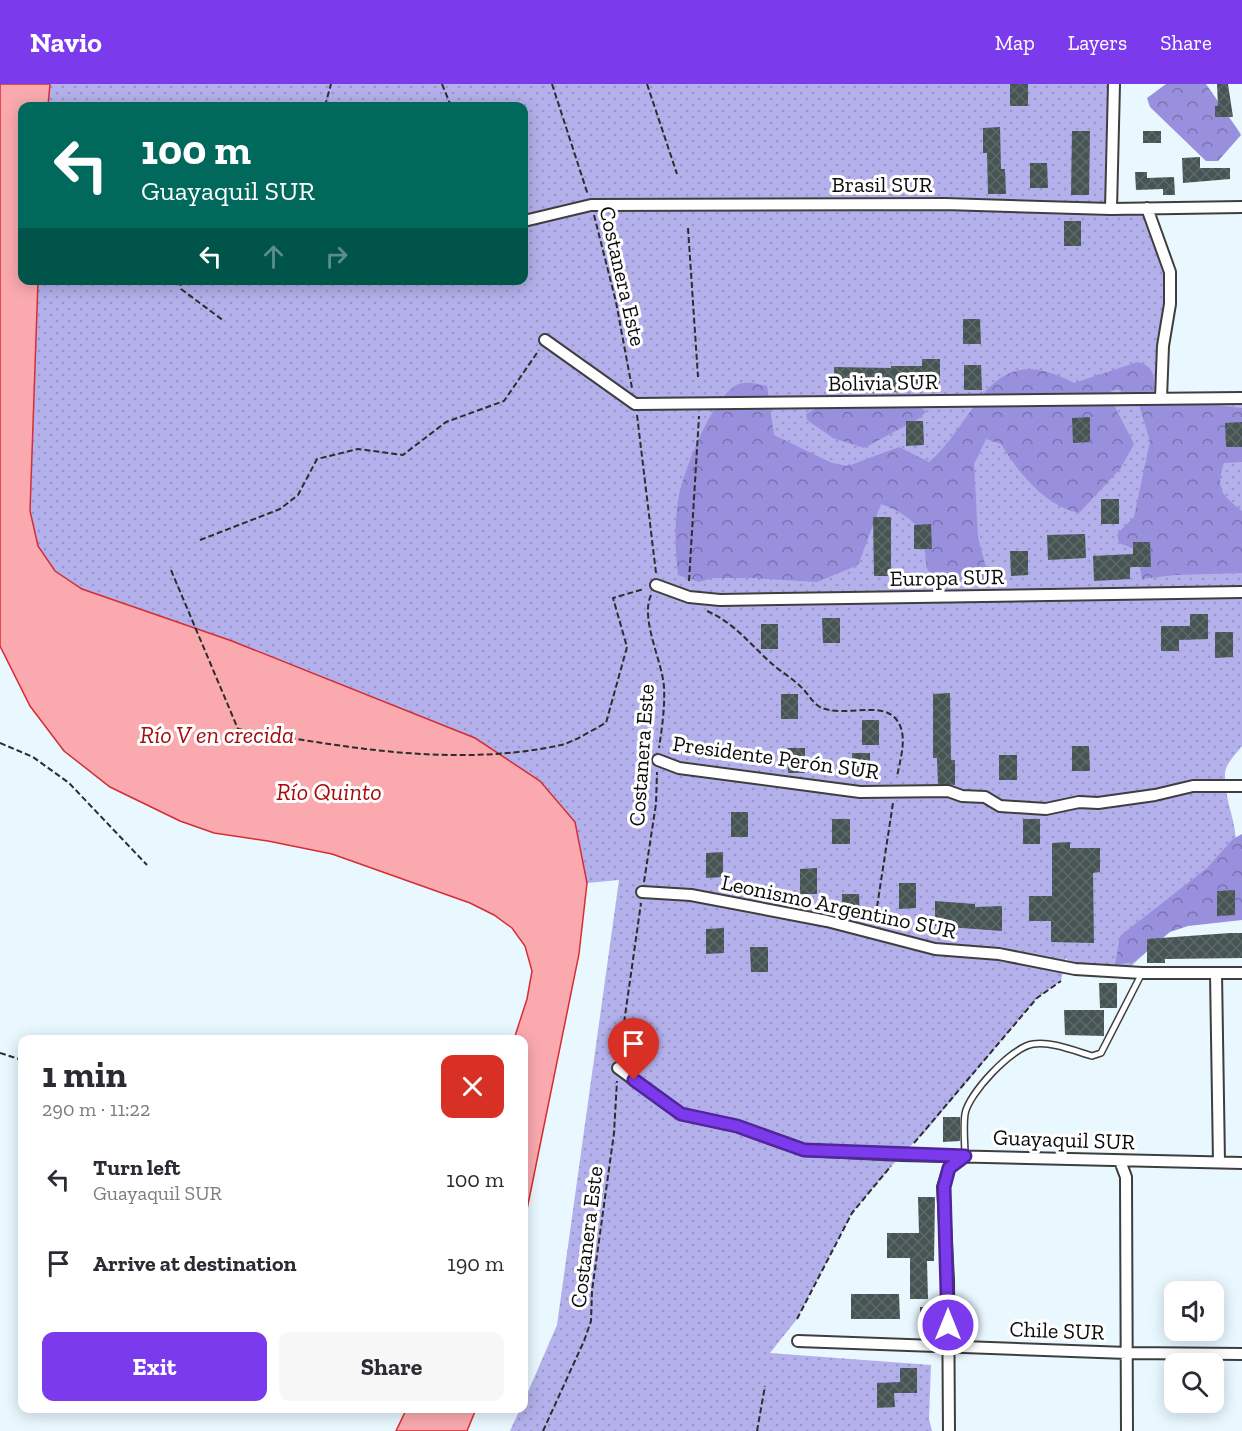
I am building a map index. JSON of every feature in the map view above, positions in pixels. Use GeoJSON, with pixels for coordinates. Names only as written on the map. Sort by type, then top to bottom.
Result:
{"type":"FeatureCollection","features":[{"type":"Feature","properties":{"kind":"street"},"geometry":{"type":"LineString","coordinates":[[1111,209],[1114,84]]}},
{"type":"Feature","properties":{"kind":"street","name":"Brasil SUR"},"geometry":{"type":"LineString","coordinates":[[528,220],[591,205],[945,204],[1111,209],[1242,207]]}},
{"type":"Feature","properties":{"kind":"street"},"geometry":{"type":"LineString","coordinates":[[1147,208],[1170,272],[1170,304],[1163,346],[1161,398]]}},
{"type":"Feature","properties":{"kind":"street"},"geometry":{"type":"LineString","coordinates":[[545,340],[635,404]]}},
{"type":"Feature","properties":{"kind":"street","name":"Bolivia SUR"},"geometry":{"type":"LineString","coordinates":[[635,404],[1242,398]]}},
{"type":"Feature","properties":{"kind":"street","name":"Europa SUR"},"geometry":{"type":"LineString","coordinates":[[656,585],[689,597],[720,600],[1242,592]]}},
{"type":"Feature","properties":{"kind":"street","name":"Presidente Perón SUR"},"geometry":{"type":"LineString","coordinates":[[658,760],[679,768],[860,792],[948,791],[962,796],[985,797],[1000,806],[1046,809],[1079,802],[1155,795],[1193,786],[1242,786]]}},
{"type":"Feature","properties":{"kind":"street","name":"Leonismo Argentino SUR"},"geometry":{"type":"LineString","coordinates":[[642,892],[691,895],[827,921],[935,950],[999,954],[1076,969],[1142,974],[1242,973]]}},
{"type":"Feature","properties":{"kind":"street"},"geometry":{"type":"LineString","coordinates":[[1216,973],[1219,1162]]}},
{"type":"Feature","properties":{"kind":"street","name":"Guayaquil SUR"},"geometry":{"type":"LineString","coordinates":[[618,1068],[681,1114],[737,1126],[804,1150],[901,1155],[1242,1162]]}},
{"type":"Feature","properties":{"kind":"street"},"geometry":{"type":"LineString","coordinates":[[948,1431],[944,1187],[949,1168],[965,1156]]}},
{"type":"Feature","properties":{"kind":"street"},"geometry":{"type":"LineString","coordinates":[[1120,1161],[1126,1177],[1127,1431]]}},
{"type":"Feature","properties":{"kind":"street","name":"Chile SUR"},"geometry":{"type":"LineString","coordinates":[[798,1341],[1127,1353],[1242,1354]]}},
{"type":"Feature","properties":{"kind":"lane"},"geometry":{"type":"LineString","coordinates":[[965,1156],[965,1113],[971,1099],[1009,1056],[1024,1046],[1036,1043],[1092,1056],[1101,1053],[1142,974]]}},
{"type":"Feature","properties":{"kind":"path"},"geometry":{"type":"LineString","coordinates":[[326,102],[331,84]]}},
{"type":"Feature","properties":{"kind":"path"},"geometry":{"type":"LineString","coordinates":[[442,84],[449,102]]}},
{"type":"Feature","properties":{"kind":"path","name":"Costanera Este"},"geometry":{"type":"LineString","coordinates":[[543,1431],[591,1321],[592,1291],[614,1133],[618,1068],[656,804],[663,686],[657,650],[648,623],[647,603],[656,585],[657,565],[635,404],[616,302],[591,205],[552,84]]}},
{"type":"Feature","properties":{"kind":"path"},"geometry":{"type":"LineString","coordinates":[[647,84],[677,174]]}},
{"type":"Feature","properties":{"kind":"path"},"geometry":{"type":"LineString","coordinates":[[688,228],[698,376]]}},
{"type":"Feature","properties":{"kind":"path"},"geometry":{"type":"LineString","coordinates":[[180,285],[181,290],[224,321]]}},
{"type":"Feature","properties":{"kind":"path"},"geometry":{"type":"LineString","coordinates":[[200,540],[280,509],[298,495],[317,459],[358,449],[403,455],[446,422],[504,401],[545,340]]}},
{"type":"Feature","properties":{"kind":"path"},"geometry":{"type":"LineString","coordinates":[[689,581],[699,416]]}},
{"type":"Feature","properties":{"kind":"path"},"geometry":{"type":"LineString","coordinates":[[171,570],[238,729],[336,746],[469,756],[563,744],[606,723],[627,647],[614,598],[656,585]]}},
{"type":"Feature","properties":{"kind":"path"},"geometry":{"type":"LineString","coordinates":[[704,610],[728,621],[802,688],[818,707],[835,713],[883,710],[891,713],[898,722],[904,738],[897,777]]}},
{"type":"Feature","properties":{"kind":"path"},"geometry":{"type":"LineString","coordinates":[[0,743],[33,757],[69,783],[147,865]]}},
{"type":"Feature","properties":{"kind":"path"},"geometry":{"type":"LineString","coordinates":[[890,926],[884,922],[877,907],[894,799]]}},
{"type":"Feature","properties":{"kind":"path"},"geometry":{"type":"LineString","coordinates":[[797,1318],[852,1213],[901,1155],[926,1131],[1037,998],[1061,981]]}},
{"type":"Feature","properties":{"kind":"path"},"geometry":{"type":"LineString","coordinates":[[0,1053],[18,1059]]}},
{"type":"Feature","properties":{"kind":"path"},"geometry":{"type":"LineString","coordinates":[[757,1431],[765,1386]]}},
{"type":"Feature","properties":{"kind":"shaded area"},"geometry":{"type":"Polygon","coordinates":[[[50,84],[1114,84],[1111,209],[1147,208],[1170,272],[1161,398],[1242,398],[1242,746],[1225,770],[1226,787],[1235,829],[1234,870],[1125,972],[1071,966],[1066,958],[1061,981],[1037,998],[926,1131],[901,1155],[852,1213],[797,1319],[770,1353],[931,1365],[929,1419],[932,1431],[510,1431],[518,1413],[528,1413],[528,1392],[557,1325],[619,880],[587,883],[575,822],[475,738],[232,641],[82,589],[55,571],[38,546],[30,511],[38,285],[528,285],[528,102],[48,102],[50,84]]]}},
{"type":"Feature","properties":{"kind":"green space"},"geometry":{"type":"Polygon","coordinates":[[[1166,84],[1206,84],[1238,130],[1241,135],[1218,161],[1206,161],[1150,107],[1147,98],[1166,84]]]}},
{"type":"Feature","properties":{"kind":"green space"},"geometry":{"type":"Polygon","coordinates":[[[1138,362],[1148,367],[1153,374],[1154,394],[1190,402],[1242,408],[1242,462],[1224,463],[1220,485],[1225,496],[1242,511],[1242,573],[1175,575],[1142,579],[1137,550],[1119,543],[1117,534],[1134,517],[1150,441],[1139,405],[1118,389],[1111,391],[1116,409],[1134,444],[1120,469],[1079,513],[1055,503],[1044,495],[1024,476],[1001,444],[986,439],[974,464],[978,538],[990,582],[967,587],[931,576],[927,567],[923,540],[917,527],[894,509],[881,504],[858,565],[817,582],[713,578],[699,582],[678,575],[676,525],[677,505],[682,484],[708,420],[726,394],[739,384],[751,383],[767,386],[774,435],[832,463],[848,466],[899,447],[929,462],[946,444],[988,389],[1003,376],[1022,370],[1045,371],[1074,383],[1138,362]]]}},
{"type":"Feature","properties":{"kind":"green space"},"geometry":{"type":"Polygon","coordinates":[[[903,405],[921,407],[926,412],[918,419],[864,448],[833,438],[807,420],[806,414],[815,409],[903,405]]]}},
{"type":"Feature","properties":{"kind":"green space"},"geometry":{"type":"Polygon","coordinates":[[[1242,834],[1242,920],[1188,926],[1170,932],[1134,962],[1115,965],[1120,936],[1207,868],[1233,839],[1242,834]]]}},
{"type":"Feature","properties":{"kind":"water","name":"Río V en crecida"},"geometry":{"type":"Polygon","coordinates":[[[0,84],[50,84],[48,102],[18,102],[18,285],[38,285],[30,511],[38,546],[55,571],[82,589],[232,641],[475,738],[540,781],[575,822],[587,883],[579,954],[528,1204],[528,1035],[515,1035],[527,999],[532,971],[525,946],[512,928],[494,915],[470,903],[332,854],[214,833],[180,821],[110,787],[64,751],[30,706],[0,646],[0,84]]]}},
{"type":"Feature","properties":{"kind":"water"},"geometry":{"type":"Polygon","coordinates":[[[405,1413],[474,1413],[467,1431],[396,1431],[405,1413]]]}},
{"type":"Feature","properties":{"kind":"building"},"geometry":{"type":"Polygon","coordinates":[[[1010,84],[1028,84],[1028,106],[1010,106],[1010,84]]]}},
{"type":"Feature","properties":{"kind":"building"},"geometry":{"type":"Polygon","coordinates":[[[1217,84],[1228,84],[1233,117],[1215,117],[1215,106],[1218,106],[1217,84]]]}},
{"type":"Feature","properties":{"kind":"building"},"geometry":{"type":"Polygon","coordinates":[[[1000,127],[1001,169],[1005,169],[1006,194],[988,194],[987,153],[983,153],[983,128],[1000,127]]]}},
{"type":"Feature","properties":{"kind":"building"},"geometry":{"type":"Polygon","coordinates":[[[1072,131],[1090,131],[1089,195],[1071,195],[1072,131]]]}},
{"type":"Feature","properties":{"kind":"building"},"geometry":{"type":"Polygon","coordinates":[[[1143,131],[1161,131],[1161,143],[1143,143],[1143,131]]]}},
{"type":"Feature","properties":{"kind":"building"},"geometry":{"type":"Polygon","coordinates":[[[1200,157],[1200,168],[1230,168],[1230,179],[1183,183],[1182,158],[1200,157]]]}},
{"type":"Feature","properties":{"kind":"building"},"geometry":{"type":"Polygon","coordinates":[[[1030,163],[1047,163],[1048,188],[1030,188],[1030,163]]]}},
{"type":"Feature","properties":{"kind":"building"},"geometry":{"type":"Polygon","coordinates":[[[1135,172],[1147,172],[1147,178],[1174,177],[1175,195],[1163,195],[1163,189],[1136,190],[1135,172]]]}},
{"type":"Feature","properties":{"kind":"building"},"geometry":{"type":"Polygon","coordinates":[[[1064,221],[1081,221],[1081,246],[1064,246],[1064,221]]]}},
{"type":"Feature","properties":{"kind":"building"},"geometry":{"type":"Polygon","coordinates":[[[963,319],[980,319],[981,344],[963,344],[963,319]]]}},
{"type":"Feature","properties":{"kind":"building"},"geometry":{"type":"Polygon","coordinates":[[[922,359],[940,359],[940,383],[909,384],[909,391],[835,392],[834,367],[922,366],[922,359]]]}},
{"type":"Feature","properties":{"kind":"building"},"geometry":{"type":"Polygon","coordinates":[[[964,365],[981,365],[982,390],[964,390],[964,365]]]}},
{"type":"Feature","properties":{"kind":"building"},"geometry":{"type":"Polygon","coordinates":[[[1090,417],[1090,442],[1073,443],[1072,418],[1090,417]]]}},
{"type":"Feature","properties":{"kind":"building"},"geometry":{"type":"Polygon","coordinates":[[[906,421],[923,421],[924,445],[906,446],[906,421]]]}},
{"type":"Feature","properties":{"kind":"building"},"geometry":{"type":"Polygon","coordinates":[[[1242,422],[1242,447],[1226,447],[1225,423],[1242,422]]]}},
{"type":"Feature","properties":{"kind":"building"},"geometry":{"type":"Polygon","coordinates":[[[1101,499],[1119,499],[1119,524],[1101,524],[1101,499]]]}},
{"type":"Feature","properties":{"kind":"building"},"geometry":{"type":"Polygon","coordinates":[[[873,517],[891,517],[891,576],[874,576],[873,517]]]}},
{"type":"Feature","properties":{"kind":"building"},"geometry":{"type":"Polygon","coordinates":[[[931,524],[932,549],[914,549],[914,525],[931,524]]]}},
{"type":"Feature","properties":{"kind":"building"},"geometry":{"type":"Polygon","coordinates":[[[1085,534],[1086,558],[1048,560],[1047,535],[1085,534]]]}},
{"type":"Feature","properties":{"kind":"building"},"geometry":{"type":"Polygon","coordinates":[[[1133,542],[1150,542],[1151,567],[1130,567],[1130,579],[1094,581],[1093,556],[1133,554],[1133,542]]]}},
{"type":"Feature","properties":{"kind":"building"},"geometry":{"type":"Polygon","coordinates":[[[1010,551],[1028,551],[1028,575],[1011,576],[1010,551]]]}},
{"type":"Feature","properties":{"kind":"building"},"geometry":{"type":"Polygon","coordinates":[[[1190,614],[1208,614],[1208,639],[1179,640],[1179,651],[1161,651],[1161,626],[1190,626],[1190,614]]]}},
{"type":"Feature","properties":{"kind":"building"},"geometry":{"type":"Polygon","coordinates":[[[822,618],[840,618],[840,643],[823,643],[822,618]]]}},
{"type":"Feature","properties":{"kind":"building"},"geometry":{"type":"Polygon","coordinates":[[[761,624],[778,624],[778,649],[761,649],[761,624]]]}},
{"type":"Feature","properties":{"kind":"building"},"geometry":{"type":"Polygon","coordinates":[[[1215,632],[1233,632],[1233,657],[1215,658],[1215,632]]]}},
{"type":"Feature","properties":{"kind":"building"},"geometry":{"type":"Polygon","coordinates":[[[950,693],[951,760],[955,760],[955,785],[938,784],[937,758],[933,758],[933,694],[950,693]]]}},
{"type":"Feature","properties":{"kind":"building"},"geometry":{"type":"Polygon","coordinates":[[[781,694],[798,694],[798,719],[781,719],[781,694]]]}},
{"type":"Feature","properties":{"kind":"building"},"geometry":{"type":"Polygon","coordinates":[[[862,720],[879,720],[879,745],[862,745],[862,720]]]}},
{"type":"Feature","properties":{"kind":"building"},"geometry":{"type":"Polygon","coordinates":[[[1072,746],[1089,746],[1090,771],[1072,771],[1072,746]]]}},
{"type":"Feature","properties":{"kind":"building"},"geometry":{"type":"Polygon","coordinates":[[[787,748],[805,748],[805,773],[788,773],[787,748]]]}},
{"type":"Feature","properties":{"kind":"building"},"geometry":{"type":"Polygon","coordinates":[[[852,753],[870,753],[870,778],[852,778],[852,753]]]}},
{"type":"Feature","properties":{"kind":"building"},"geometry":{"type":"Polygon","coordinates":[[[999,755],[1017,755],[1017,780],[999,780],[999,755]]]}},
{"type":"Feature","properties":{"kind":"building"},"geometry":{"type":"Polygon","coordinates":[[[731,812],[748,812],[748,837],[731,837],[731,812]]]}},
{"type":"Feature","properties":{"kind":"building"},"geometry":{"type":"Polygon","coordinates":[[[832,819],[850,819],[850,844],[832,844],[832,819]]]}},
{"type":"Feature","properties":{"kind":"building"},"geometry":{"type":"Polygon","coordinates":[[[1023,819],[1040,819],[1040,844],[1023,844],[1023,819]]]}},
{"type":"Feature","properties":{"kind":"building"},"geometry":{"type":"Polygon","coordinates":[[[1070,842],[1070,848],[1100,848],[1100,872],[1093,873],[1094,943],[1051,942],[1051,921],[1029,921],[1029,896],[1052,896],[1052,843],[1070,842]]]}},
{"type":"Feature","properties":{"kind":"building"},"geometry":{"type":"Polygon","coordinates":[[[723,852],[723,877],[706,878],[706,853],[723,852]]]}},
{"type":"Feature","properties":{"kind":"building"},"geometry":{"type":"Polygon","coordinates":[[[817,868],[817,894],[800,894],[800,869],[817,868]]]}},
{"type":"Feature","properties":{"kind":"building"},"geometry":{"type":"Polygon","coordinates":[[[899,883],[916,883],[916,908],[899,909],[899,883]]]}},
{"type":"Feature","properties":{"kind":"building"},"geometry":{"type":"Polygon","coordinates":[[[1235,890],[1235,915],[1217,916],[1217,891],[1235,890]]]}},
{"type":"Feature","properties":{"kind":"building"},"geometry":{"type":"Polygon","coordinates":[[[842,894],[859,894],[860,919],[842,917],[842,894]]]}},
{"type":"Feature","properties":{"kind":"building"},"geometry":{"type":"Polygon","coordinates":[[[935,901],[975,904],[975,907],[1002,906],[1002,931],[935,926],[935,901]]]}},
{"type":"Feature","properties":{"kind":"building"},"geometry":{"type":"Polygon","coordinates":[[[724,928],[724,953],[706,954],[706,929],[724,928]]]}},
{"type":"Feature","properties":{"kind":"building"},"geometry":{"type":"Polygon","coordinates":[[[1242,933],[1242,958],[1165,959],[1165,963],[1147,963],[1147,939],[1242,933]]]}},
{"type":"Feature","properties":{"kind":"building"},"geometry":{"type":"Polygon","coordinates":[[[750,947],[768,947],[768,972],[751,972],[750,947]]]}},
{"type":"Feature","properties":{"kind":"building"},"geometry":{"type":"Polygon","coordinates":[[[1099,983],[1117,983],[1117,1008],[1100,1008],[1099,983]]]}},
{"type":"Feature","properties":{"kind":"building"},"geometry":{"type":"Polygon","coordinates":[[[1064,1010],[1104,1010],[1104,1036],[1065,1035],[1064,1010]]]}},
{"type":"Feature","properties":{"kind":"building"},"geometry":{"type":"Polygon","coordinates":[[[943,1117],[960,1117],[960,1141],[943,1142],[943,1117]]]}},
{"type":"Feature","properties":{"kind":"building"},"geometry":{"type":"Polygon","coordinates":[[[918,1197],[935,1197],[934,1261],[927,1261],[928,1299],[910,1299],[910,1258],[887,1258],[887,1233],[919,1233],[918,1197]]]}},
{"type":"Feature","properties":{"kind":"building"},"geometry":{"type":"Polygon","coordinates":[[[851,1294],[899,1294],[900,1319],[851,1319],[851,1294]]]}},
{"type":"Feature","properties":{"kind":"building"},"geometry":{"type":"Polygon","coordinates":[[[920,1307],[937,1307],[938,1332],[920,1332],[920,1307]]]}},
{"type":"Feature","properties":{"kind":"building"},"geometry":{"type":"Polygon","coordinates":[[[900,1368],[917,1368],[917,1393],[894,1393],[895,1407],[877,1408],[877,1383],[900,1382],[900,1368]]]}},
{"type":"Feature","properties":{"kind":"route"},"geometry":{"type":"LineString","coordinates":[[634,1080],[681,1114],[737,1126],[804,1150],[965,1156],[949,1168],[944,1187],[948,1325]]}},
{"type":"Feature","properties":{"kind":"water label","name":"Río Quinto"},"geometry":{"type":"Point","coordinates":[329,792]}}]}
